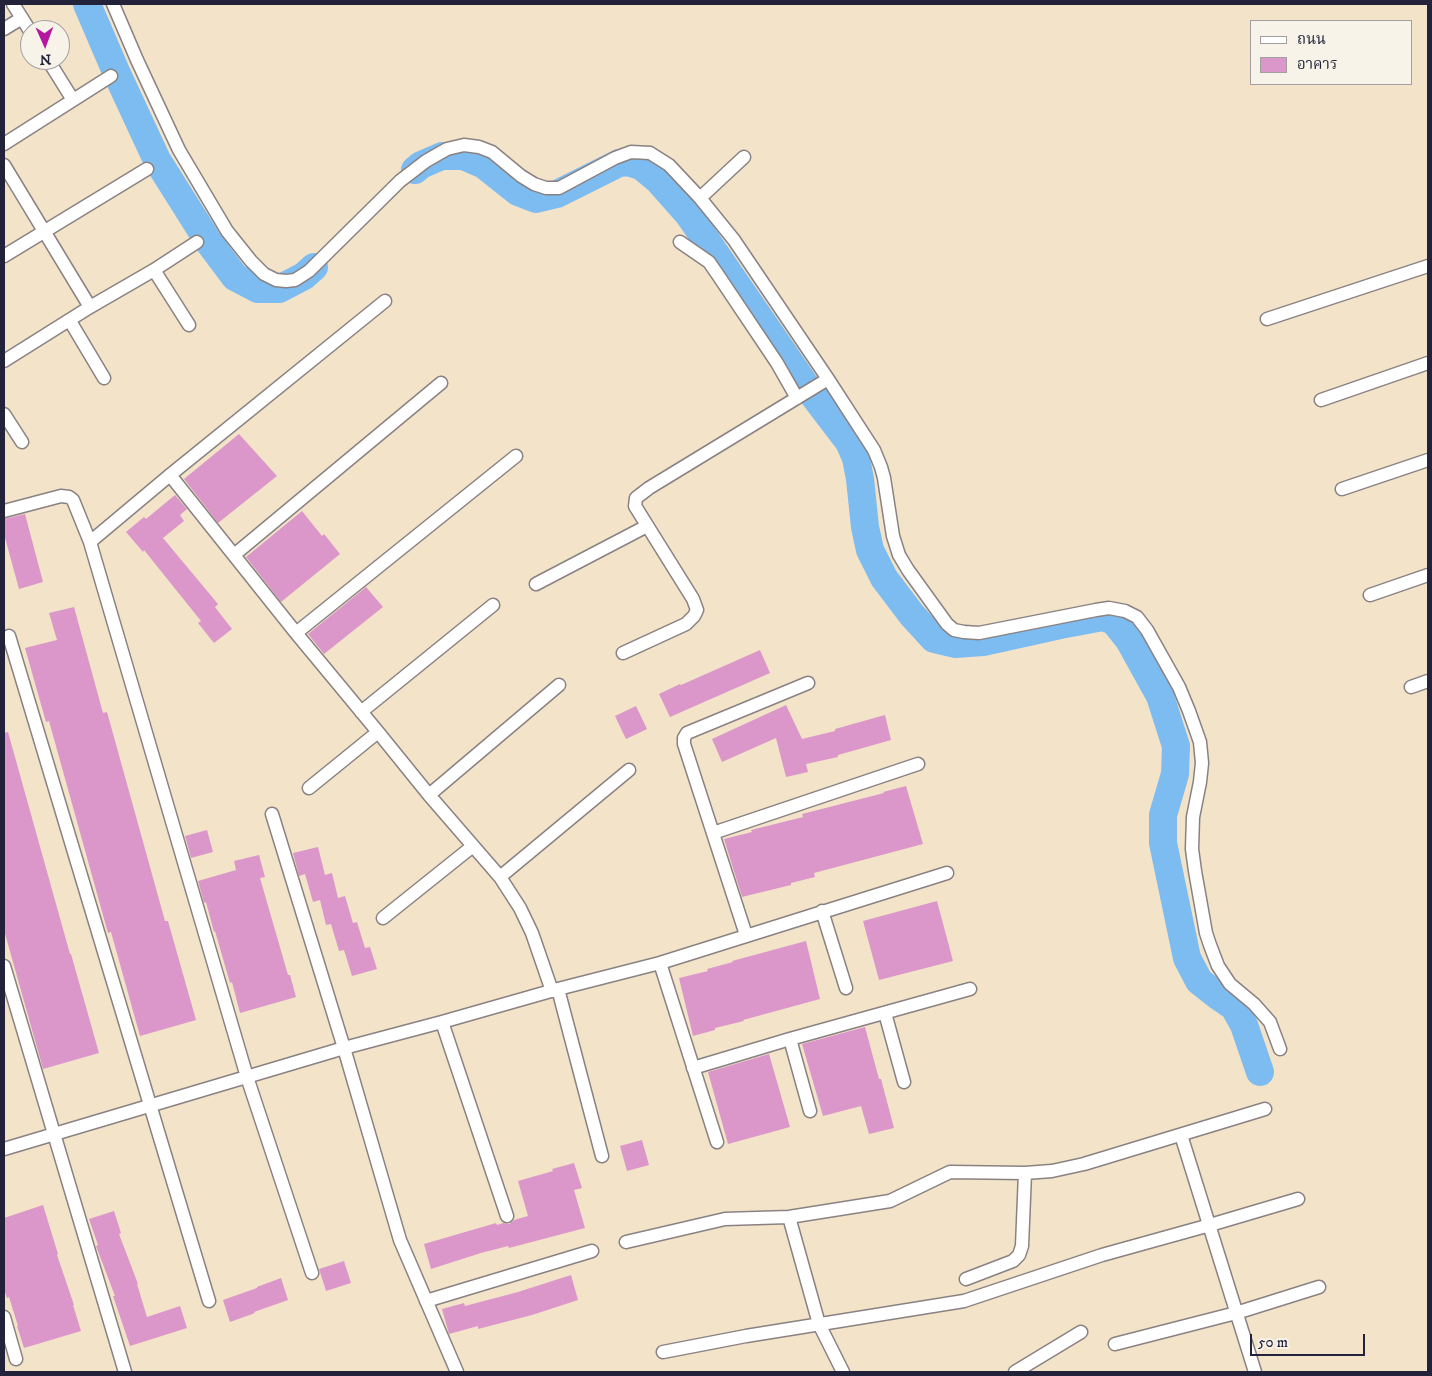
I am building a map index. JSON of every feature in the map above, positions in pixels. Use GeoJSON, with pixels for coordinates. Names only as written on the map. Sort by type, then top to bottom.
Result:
{"type":"FeatureCollection","features":[{"type":"Feature","properties":{"kind":"street"},"geometry":{"type":"LineString","coordinates":[[4,29],[22,18],[13,4]]}},
{"type":"Feature","properties":{"kind":"street"},"geometry":{"type":"LineString","coordinates":[[113,4],[179,150],[227,231],[258,268],[264,274],[276,280],[295,280],[309,271],[400,181],[426,161],[447,149],[464,145],[492,152],[521,176],[534,184],[546,188],[559,188],[615,158],[631,152],[650,153],[669,165],[700,198],[734,240],[823,382],[874,450],[881,467],[893,536],[899,556],[946,624],[954,630],[979,633],[1109,608],[1125,610],[1137,617],[1147,630],[1179,687],[1200,742],[1202,763],[1194,817],[1192,849],[1206,933],[1218,966],[1230,984],[1254,1004],[1270,1022],[1280,1049]]}},
{"type":"Feature","properties":{"kind":"street"},"geometry":{"type":"LineString","coordinates":[[54,70],[73,100]]}},
{"type":"Feature","properties":{"kind":"street"},"geometry":{"type":"LineString","coordinates":[[4,144],[111,76]]}},
{"type":"Feature","properties":{"kind":"street"},"geometry":{"type":"LineString","coordinates":[[700,198],[744,157]]}},
{"type":"Feature","properties":{"kind":"street"},"geometry":{"type":"LineString","coordinates":[[4,165],[90,307]]}},
{"type":"Feature","properties":{"kind":"street"},"geometry":{"type":"LineString","coordinates":[[4,256],[147,169]]}},
{"type":"Feature","properties":{"kind":"street"},"geometry":{"type":"LineString","coordinates":[[4,361],[90,307],[154,270],[196,242]]}},
{"type":"Feature","properties":{"kind":"street"},"geometry":{"type":"LineString","coordinates":[[680,242],[709,262],[798,397]]}},
{"type":"Feature","properties":{"kind":"street"},"geometry":{"type":"LineString","coordinates":[[1267,319],[1428,266]]}},
{"type":"Feature","properties":{"kind":"street"},"geometry":{"type":"LineString","coordinates":[[154,270],[189,325]]}},
{"type":"Feature","properties":{"kind":"street"},"geometry":{"type":"LineString","coordinates":[[90,542],[386,301]]}},
{"type":"Feature","properties":{"kind":"street"},"geometry":{"type":"LineString","coordinates":[[70,321],[104,378]]}},
{"type":"Feature","properties":{"kind":"street"},"geometry":{"type":"LineString","coordinates":[[1321,400],[1428,363]]}},
{"type":"Feature","properties":{"kind":"street"},"geometry":{"type":"LineString","coordinates":[[623,653],[686,624],[697,610],[693,600],[635,506],[636,498],[823,382]]}},
{"type":"Feature","properties":{"kind":"street"},"geometry":{"type":"LineString","coordinates":[[234,555],[441,384]]}},
{"type":"Feature","properties":{"kind":"street"},"geometry":{"type":"LineString","coordinates":[[4,414],[22,442]]}},
{"type":"Feature","properties":{"kind":"street"},"geometry":{"type":"LineString","coordinates":[[296,633],[516,456]]}},
{"type":"Feature","properties":{"kind":"street"},"geometry":{"type":"LineString","coordinates":[[1342,489],[1428,460]]}},
{"type":"Feature","properties":{"kind":"street"},"geometry":{"type":"LineString","coordinates":[[170,475],[296,633],[429,795],[500,877],[520,908],[555,990],[602,1156]]}},
{"type":"Feature","properties":{"kind":"street"},"geometry":{"type":"LineString","coordinates":[[4,511],[61,496],[69,498],[73,500],[90,542],[247,1077],[312,1273]]}},
{"type":"Feature","properties":{"kind":"street"},"geometry":{"type":"LineString","coordinates":[[536,584],[647,526]]}},
{"type":"Feature","properties":{"kind":"street"},"geometry":{"type":"LineString","coordinates":[[1370,595],[1428,575]]}},
{"type":"Feature","properties":{"kind":"street"},"geometry":{"type":"LineString","coordinates":[[361,712],[493,605]]}},
{"type":"Feature","properties":{"kind":"street"},"geometry":{"type":"LineString","coordinates":[[8,636],[209,1301]]}},
{"type":"Feature","properties":{"kind":"street"},"geometry":{"type":"LineString","coordinates":[[1410,687],[1428,681]]}},
{"type":"Feature","properties":{"kind":"street"},"geometry":{"type":"LineString","coordinates":[[746,935],[684,744],[684,738],[687,733],[808,683]]}},
{"type":"Feature","properties":{"kind":"street"},"geometry":{"type":"LineString","coordinates":[[429,795],[558,685]]}},
{"type":"Feature","properties":{"kind":"street"},"geometry":{"type":"LineString","coordinates":[[309,788],[378,732]]}},
{"type":"Feature","properties":{"kind":"street"},"geometry":{"type":"LineString","coordinates":[[713,833],[918,764]]}},
{"type":"Feature","properties":{"kind":"street"},"geometry":{"type":"LineString","coordinates":[[500,877],[629,770]]}},
{"type":"Feature","properties":{"kind":"street"},"geometry":{"type":"LineString","coordinates":[[272,814],[344,1048],[400,1240],[457,1372]]}},
{"type":"Feature","properties":{"kind":"street"},"geometry":{"type":"LineString","coordinates":[[383,918],[473,846]]}},
{"type":"Feature","properties":{"kind":"street"},"geometry":{"type":"LineString","coordinates":[[4,1149],[344,1048],[660,963],[947,873]]}},
{"type":"Feature","properties":{"kind":"street"},"geometry":{"type":"LineString","coordinates":[[822,911],[846,988]]}},
{"type":"Feature","properties":{"kind":"street"},"geometry":{"type":"LineString","coordinates":[[660,963],[717,1142]]}},
{"type":"Feature","properties":{"kind":"street"},"geometry":{"type":"LineString","coordinates":[[4,966],[125,1372]]}},
{"type":"Feature","properties":{"kind":"street"},"geometry":{"type":"LineString","coordinates":[[693,1068],[970,989]]}},
{"type":"Feature","properties":{"kind":"street"},"geometry":{"type":"LineString","coordinates":[[885,1013],[904,1082]]}},
{"type":"Feature","properties":{"kind":"street"},"geometry":{"type":"LineString","coordinates":[[442,1022],[507,1216]]}},
{"type":"Feature","properties":{"kind":"street"},"geometry":{"type":"LineString","coordinates":[[790,1039],[810,1111]]}},
{"type":"Feature","properties":{"kind":"street"},"geometry":{"type":"LineString","coordinates":[[626,1242],[725,1219],[789,1217],[890,1201],[950,1172],[1025,1173],[1052,1171],[1084,1164],[1265,1109]]}},
{"type":"Feature","properties":{"kind":"street"},"geometry":{"type":"LineString","coordinates":[[1181,1135],[1254,1372]]}},
{"type":"Feature","properties":{"kind":"street"},"geometry":{"type":"LineString","coordinates":[[966,1279],[1013,1261],[1019,1255],[1022,1246],[1025,1173]]}},
{"type":"Feature","properties":{"kind":"street"},"geometry":{"type":"LineString","coordinates":[[663,1352],[746,1336],[964,1301],[1102,1255],[1210,1226],[1298,1199]]}},
{"type":"Feature","properties":{"kind":"street"},"geometry":{"type":"LineString","coordinates":[[789,1217],[819,1324],[843,1372]]}},
{"type":"Feature","properties":{"kind":"street"},"geometry":{"type":"LineString","coordinates":[[426,1301],[592,1251]]}},
{"type":"Feature","properties":{"kind":"street"},"geometry":{"type":"LineString","coordinates":[[1115,1344],[1236,1312],[1319,1287]]}},
{"type":"Feature","properties":{"kind":"street"},"geometry":{"type":"LineString","coordinates":[[4,1317],[16,1359]]}},
{"type":"Feature","properties":{"kind":"street"},"geometry":{"type":"LineString","coordinates":[[1015,1372],[1081,1332]]}},
{"type":"Feature","properties":{"kind":"building"},"geometry":{"type":"Polygon","coordinates":[[[239,434],[277,476],[218,523],[184,479],[239,434]]]}},
{"type":"Feature","properties":{"kind":"building"},"geometry":{"type":"Polygon","coordinates":[[[175,495],[187,509],[180,515],[184,521],[163,538],[218,604],[215,607],[232,629],[214,643],[198,623],[201,621],[144,550],[143,552],[126,532],[144,517],[146,519],[175,495]]]}},
{"type":"Feature","properties":{"kind":"building"},"geometry":{"type":"Polygon","coordinates":[[[302,511],[322,536],[324,534],[340,554],[281,602],[246,557],[302,511]]]}},
{"type":"Feature","properties":{"kind":"building"},"geometry":{"type":"Polygon","coordinates":[[[25,514],[43,582],[19,589],[4,534],[4,519],[25,514]]]}},
{"type":"Feature","properties":{"kind":"building"},"geometry":{"type":"Polygon","coordinates":[[[366,587],[383,607],[324,654],[308,634],[366,587]]]}},
{"type":"Feature","properties":{"kind":"building"},"geometry":{"type":"Polygon","coordinates":[[[74,607],[103,713],[107,712],[165,921],[168,921],[196,1020],[140,1036],[111,932],[108,933],[49,721],[46,722],[25,648],[57,640],[49,613],[74,607]]]}},
{"type":"Feature","properties":{"kind":"building"},"geometry":{"type":"Polygon","coordinates":[[[760,650],[770,673],[670,717],[659,694],[760,650]]]}},
{"type":"Feature","properties":{"kind":"building"},"geometry":{"type":"Polygon","coordinates":[[[786,705],[802,739],[885,715],[891,740],[838,755],[838,757],[806,764],[808,772],[786,777],[776,738],[722,762],[712,739],[786,705]]]}},
{"type":"Feature","properties":{"kind":"building"},"geometry":{"type":"Polygon","coordinates":[[[636,706],[647,729],[626,739],[615,716],[636,706]]]}},
{"type":"Feature","properties":{"kind":"building"},"geometry":{"type":"Polygon","coordinates":[[[8,732],[99,1053],[43,1069],[4,930],[4,733],[8,732]]]}},
{"type":"Feature","properties":{"kind":"building"},"geometry":{"type":"Polygon","coordinates":[[[906,786],[923,844],[814,873],[815,877],[791,883],[791,885],[742,897],[724,839],[803,817],[802,814],[906,786]]]}},
{"type":"Feature","properties":{"kind":"building"},"geometry":{"type":"Polygon","coordinates":[[[207,830],[213,852],[191,858],[185,836],[207,830]]]}},
{"type":"Feature","properties":{"kind":"building"},"geometry":{"type":"Polygon","coordinates":[[[318,847],[325,875],[332,873],[338,898],[345,896],[353,923],[357,922],[365,948],[370,947],[377,969],[352,976],[344,950],[339,951],[331,924],[326,925],[320,900],[313,902],[305,874],[299,876],[293,853],[318,847]]]}},
{"type":"Feature","properties":{"kind":"building"},"geometry":{"type":"Polygon","coordinates":[[[259,855],[265,877],[260,878],[296,997],[240,1013],[232,982],[230,983],[198,881],[236,870],[234,861],[259,855]]]}},
{"type":"Feature","properties":{"kind":"building"},"geometry":{"type":"Polygon","coordinates":[[[937,901],[953,961],[879,980],[863,921],[937,901]]]}},
{"type":"Feature","properties":{"kind":"building"},"geometry":{"type":"Polygon","coordinates":[[[806,941],[820,999],[715,1028],[715,1030],[693,1036],[679,978],[806,941]]]}},
{"type":"Feature","properties":{"kind":"building"},"geometry":{"type":"Polygon","coordinates":[[[865,1027],[894,1128],[869,1134],[861,1106],[823,1116],[802,1044],[865,1027]]]}},
{"type":"Feature","properties":{"kind":"building"},"geometry":{"type":"Polygon","coordinates":[[[769,1054],[790,1127],[728,1144],[708,1072],[769,1054]]]}},
{"type":"Feature","properties":{"kind":"building"},"geometry":{"type":"Polygon","coordinates":[[[642,1140],[649,1165],[627,1171],[620,1146],[642,1140]]]}},
{"type":"Feature","properties":{"kind":"building"},"geometry":{"type":"Polygon","coordinates":[[[574,1163],[582,1188],[574,1190],[585,1228],[509,1248],[508,1246],[481,1253],[431,1269],[424,1244],[496,1223],[497,1225],[509,1224],[514,1220],[528,1216],[518,1181],[574,1163]]]}},
{"type":"Feature","properties":{"kind":"building"},"geometry":{"type":"Polygon","coordinates":[[[43,1205],[81,1331],[24,1348],[9,1297],[7,1298],[4,1289],[4,1218],[43,1205]]]}},
{"type":"Feature","properties":{"kind":"building"},"geometry":{"type":"Polygon","coordinates":[[[114,1211],[121,1233],[119,1234],[138,1284],[147,1317],[180,1306],[187,1328],[130,1346],[113,1296],[115,1296],[96,1246],[98,1245],[89,1219],[114,1211]]]}},
{"type":"Feature","properties":{"kind":"building"},"geometry":{"type":"Polygon","coordinates":[[[344,1261],[351,1283],[326,1291],[319,1269],[344,1261]]]}},
{"type":"Feature","properties":{"kind":"building"},"geometry":{"type":"Polygon","coordinates":[[[571,1275],[578,1300],[532,1315],[478,1329],[478,1326],[449,1334],[442,1309],[464,1303],[465,1306],[571,1275]]]}},
{"type":"Feature","properties":{"kind":"building"},"geometry":{"type":"Polygon","coordinates":[[[281,1278],[288,1300],[230,1322],[223,1300],[281,1278]]]}},
{"type":"Feature","properties":{"kind":"waterway"},"geometry":{"type":"LineString","coordinates":[[87,4],[157,160],[208,241],[235,277],[258,289],[279,289],[304,276],[314,267]]}},
{"type":"Feature","properties":{"kind":"waterway"},"geometry":{"type":"LineString","coordinates":[[415,170],[421,165],[442,156],[463,156],[484,165],[518,192],[536,199],[557,194],[619,163],[628,162],[641,166],[658,180],[689,215],[804,383],[849,442],[856,458],[870,550],[884,578],[912,615],[934,639],[955,644],[983,642],[1103,617],[1114,621],[1129,640],[1160,696],[1176,746],[1175,774],[1163,815],[1163,843],[1187,958],[1199,981],[1234,1007],[1244,1025],[1260,1072]]}}]}
